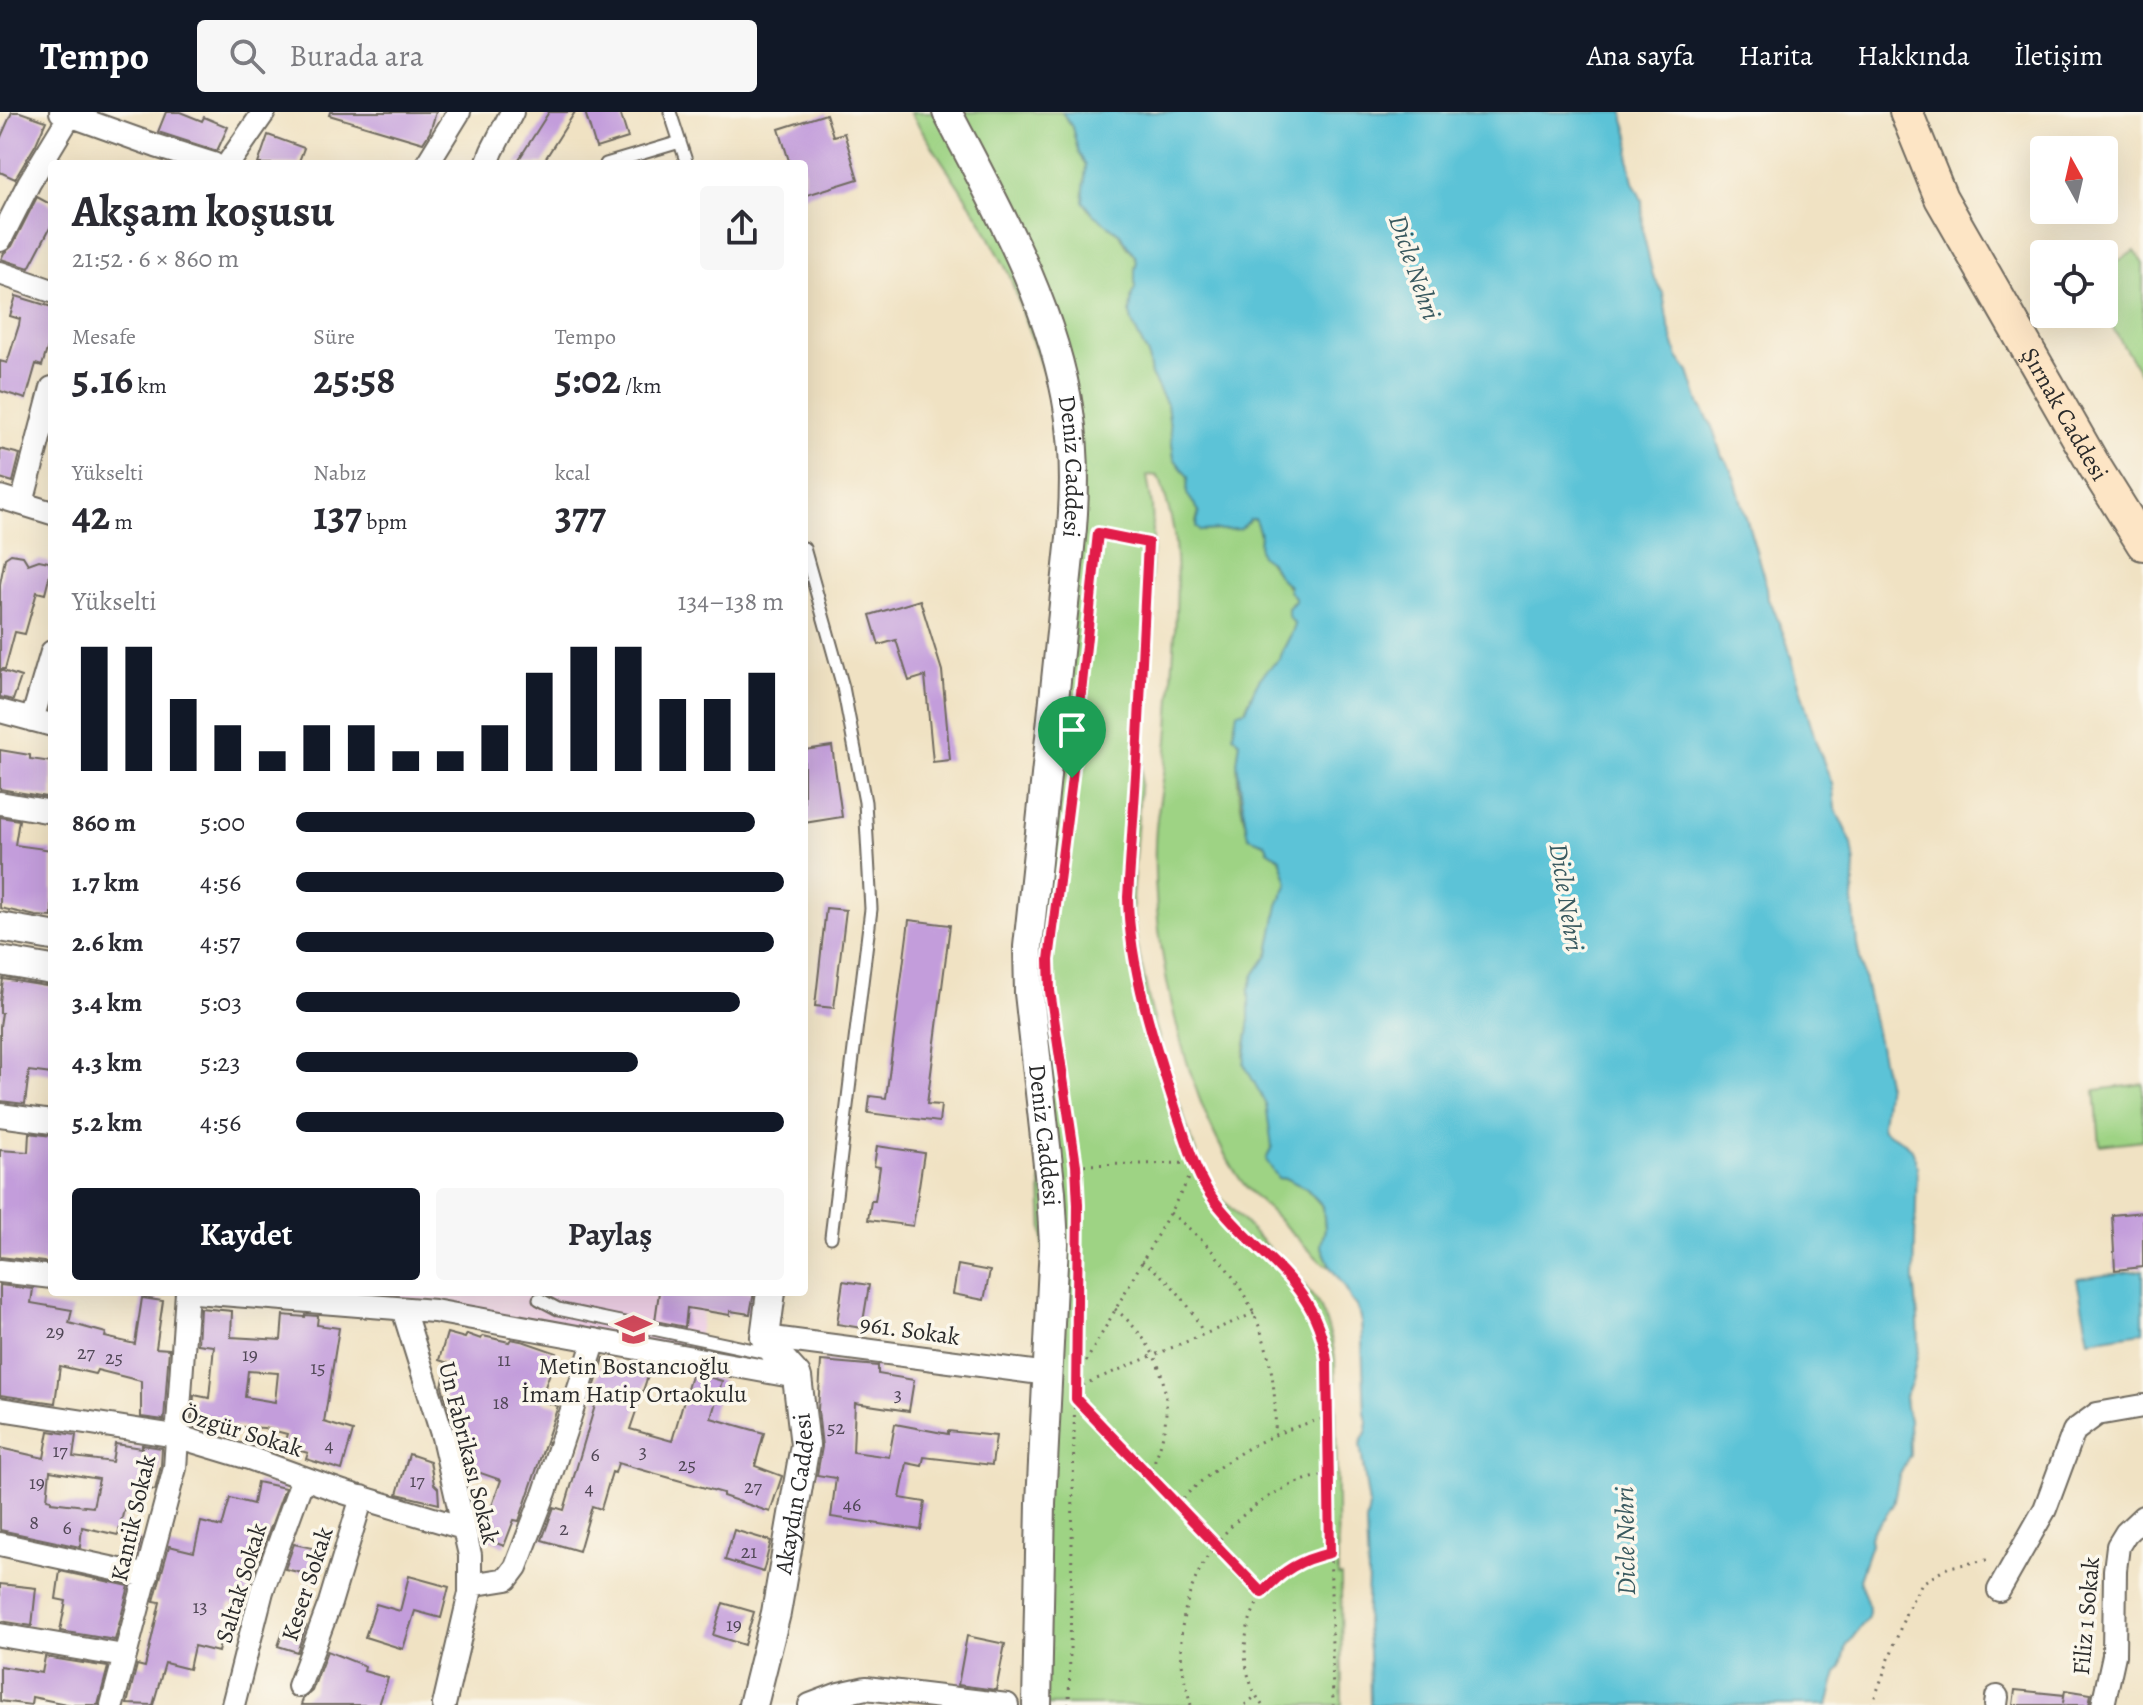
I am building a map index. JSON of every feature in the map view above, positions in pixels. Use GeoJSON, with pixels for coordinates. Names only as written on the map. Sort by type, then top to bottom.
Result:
{"type":"FeatureCollection","features":[{"type":"Feature","properties":{"kind":"main road","name":"Şırnak Caddesi"},"geometry":{"type":"LineString","coordinates":[[1906,112],[1941,198],[2095,467],[2143,544]]}},
{"type":"Feature","properties":{"kind":"street"},"geometry":{"type":"LineString","coordinates":[[231,160],[264,112]]}},
{"type":"Feature","properties":{"kind":"street"},"geometry":{"type":"LineString","coordinates":[[429,160],[459,112]]}},
{"type":"Feature","properties":{"kind":"street"},"geometry":{"type":"LineString","coordinates":[[489,160],[512,112]]}},
{"type":"Feature","properties":{"kind":"street","name":"Deniz Caddesi"},"geometry":{"type":"LineString","coordinates":[[947,112],[987,188],[1044,318],[1069,410],[1075,482],[1085,530],[1028,947],[1029,993],[1054,1244],[1041,1503],[1037,1705]]}},
{"type":"Feature","properties":{"kind":"street"},"geometry":{"type":"LineString","coordinates":[[0,240],[68,113],[200,160]]}},
{"type":"Feature","properties":{"kind":"street"},"geometry":{"type":"LineString","coordinates":[[0,273],[48,290]]}},
{"type":"Feature","properties":{"kind":"street"},"geometry":{"type":"LineString","coordinates":[[22,503],[48,403]]}},
{"type":"Feature","properties":{"kind":"street"},"geometry":{"type":"LineString","coordinates":[[0,497],[48,512]]}},
{"type":"Feature","properties":{"kind":"street"},"geometry":{"type":"LineString","coordinates":[[0,711],[42,722],[48,680]]}},
{"type":"Feature","properties":{"kind":"street"},"geometry":{"type":"LineString","coordinates":[[0,803],[48,811]]}},
{"type":"Feature","properties":{"kind":"street"},"geometry":{"type":"LineString","coordinates":[[0,927],[48,935]]}},
{"type":"Feature","properties":{"kind":"street"},"geometry":{"type":"LineString","coordinates":[[1,965],[48,970]]}},
{"type":"Feature","properties":{"kind":"street"},"geometry":{"type":"LineString","coordinates":[[0,1115],[48,1121]]}},
{"type":"Feature","properties":{"kind":"street"},"geometry":{"type":"LineString","coordinates":[[0,1271],[48,1277]]}},
{"type":"Feature","properties":{"kind":"street","name":"Kantik Sokak"},"geometry":{"type":"LineString","coordinates":[[112,1705],[175,1468],[187,1296]]}},
{"type":"Feature","properties":{"kind":"street"},"geometry":{"type":"LineString","coordinates":[[244,1296],[434,1311],[797,1377]]}},
{"type":"Feature","properties":{"kind":"street"},"geometry":{"type":"LineString","coordinates":[[771,1296],[771,1346]]}},
{"type":"Feature","properties":{"kind":"street","name":"Un Fabrikası Sokak"},"geometry":{"type":"LineString","coordinates":[[403,1309],[443,1437],[470,1555],[470,1593],[444,1705]]}},
{"type":"Feature","properties":{"kind":"street"},"geometry":{"type":"LineString","coordinates":[[470,1585],[507,1579],[516,1567],[545,1492],[595,1340]]}},
{"type":"Feature","properties":{"kind":"street","name":"961. Sokak"},"geometry":{"type":"LineString","coordinates":[[771,1346],[1048,1374]]}},
{"type":"Feature","properties":{"kind":"street","name":"Akaydın Caddesi"},"geometry":{"type":"LineString","coordinates":[[755,1704],[776,1613],[805,1445],[797,1377],[771,1346]]}},
{"type":"Feature","properties":{"kind":"street"},"geometry":{"type":"LineString","coordinates":[[1999,1590],[2045,1509],[2074,1431],[2097,1414],[2143,1406]]}},
{"type":"Feature","properties":{"kind":"street","name":"Özgür Sokak"},"geometry":{"type":"LineString","coordinates":[[0,1409],[176,1436],[463,1528]]}},
{"type":"Feature","properties":{"kind":"street","name":"Saltak Sokak"},"geometry":{"type":"LineString","coordinates":[[233,1705],[262,1591],[303,1478]]}},
{"type":"Feature","properties":{"kind":"street","name":"Keser Sokak"},"geometry":{"type":"LineString","coordinates":[[299,1686],[330,1603],[362,1497]]}},
{"type":"Feature","properties":{"kind":"street","name":"Filiz 1 Sokak"},"geometry":{"type":"LineString","coordinates":[[2103,1705],[2114,1655],[2118,1546],[2126,1533],[2143,1517]]}},
{"type":"Feature","properties":{"kind":"street"},"geometry":{"type":"LineString","coordinates":[[0,1544],[147,1576]]}},
{"type":"Feature","properties":{"kind":"street"},"geometry":{"type":"LineString","coordinates":[[0,1635],[124,1656]]}},
{"type":"Feature","properties":{"kind":"street"},"geometry":{"type":"LineString","coordinates":[[810,1705],[866,1688],[1007,1705]]}},
{"type":"Feature","properties":{"kind":"lane"},"geometry":{"type":"LineString","coordinates":[[670,112],[686,160]]}},
{"type":"Feature","properties":{"kind":"lane"},"geometry":{"type":"LineString","coordinates":[[619,160],[680,142]]}},
{"type":"Feature","properties":{"kind":"lane"},"geometry":{"type":"LineString","coordinates":[[808,562],[843,687],[865,802],[871,909],[831,1237]]}},
{"type":"Feature","properties":{"kind":"lane"},"geometry":{"type":"LineString","coordinates":[[539,1299],[558,1309],[771,1346]]}},
{"type":"Feature","properties":{"kind":"path"},"geometry":{"type":"LineString","coordinates":[[1063,854],[1085,530],[1148,543],[1128,918],[1145,1006],[1165,1079],[1204,1184],[1215,1200],[1300,1290],[1314,1313],[1324,1343],[1327,1361],[1333,1705]]}},
{"type":"Feature","properties":{"kind":"path"},"geometry":{"type":"LineString","coordinates":[[1063,1076],[1076,1165],[1078,1219]]}},
{"type":"Feature","properties":{"kind":"path"},"geometry":{"type":"LineString","coordinates":[[1076,1165],[1195,1165]]}},
{"type":"Feature","properties":{"kind":"path"},"geometry":{"type":"LineString","coordinates":[[1076,1378],[1195,1165]]}},
{"type":"Feature","properties":{"kind":"path"},"geometry":{"type":"LineString","coordinates":[[1170,1213],[1219,1257],[1255,1313],[1275,1385],[1275,1434]]}},
{"type":"Feature","properties":{"kind":"path"},"geometry":{"type":"LineString","coordinates":[[1142,1261],[1159,1272],[1185,1300],[1203,1335]]}},
{"type":"Feature","properties":{"kind":"path"},"geometry":{"type":"LineString","coordinates":[[1069,1705],[1077,1277]]}},
{"type":"Feature","properties":{"kind":"path"},"geometry":{"type":"LineString","coordinates":[[1115,1309],[1138,1330],[1154,1355],[1165,1389],[1163,1442],[1149,1474]]}},
{"type":"Feature","properties":{"kind":"path"},"geometry":{"type":"LineString","coordinates":[[1076,1388],[1255,1313]]}},
{"type":"Feature","properties":{"kind":"path"},"geometry":{"type":"LineString","coordinates":[[1076,1399],[1262,1593]]}},
{"type":"Feature","properties":{"kind":"path"},"geometry":{"type":"LineString","coordinates":[[1177,1504],[1212,1470],[1243,1450],[1275,1434],[1328,1418]]}},
{"type":"Feature","properties":{"kind":"path"},"geometry":{"type":"LineString","coordinates":[[1191,1705],[1183,1672],[1181,1638],[1186,1605],[1198,1573],[1215,1544],[1238,1518],[1265,1498],[1296,1483],[1329,1474]]}},
{"type":"Feature","properties":{"kind":"path"},"geometry":{"type":"LineString","coordinates":[[1262,1705],[1249,1679],[1245,1644],[1248,1626],[1262,1593],[1292,1566],[1330,1553]]}},
{"type":"Feature","properties":{"kind":"path"},"geometry":{"type":"LineString","coordinates":[[1872,1705],[1907,1610],[1922,1583],[1949,1567],[2019,1554]]}},
{"type":"Feature","properties":{"kind":"path"},"geometry":{"type":"LineString","coordinates":[[1245,1705],[1256,1696]]}},
{"type":"Feature","properties":{"kind":"shaded area","name":"Metin Bostancıoğlu İmam Hatip Ortaokulu"},"geometry":{"type":"Polygon","coordinates":[[[354,1296],[705,1296],[696,1351],[354,1296]]]}},
{"type":"Feature","properties":{"kind":"green space"},"geometry":{"type":"Polygon","coordinates":[[[910,112],[1062,112],[1072,127],[1079,154],[1086,165],[1083,193],[1089,210],[1120,234],[1137,261],[1130,314],[1148,355],[1151,375],[1167,404],[1174,458],[1188,477],[1187,494],[1199,511],[1196,522],[1200,531],[1240,529],[1250,519],[1255,519],[1260,534],[1259,549],[1295,597],[1291,604],[1295,625],[1280,659],[1257,685],[1235,736],[1240,742],[1239,790],[1249,837],[1265,843],[1268,850],[1280,858],[1288,883],[1269,953],[1254,975],[1249,990],[1249,1027],[1244,1055],[1266,1104],[1272,1137],[1269,1153],[1278,1178],[1306,1188],[1323,1207],[1325,1229],[1321,1245],[1331,1268],[1320,1261],[1240,1179],[1200,1101],[1172,1005],[1162,955],[1155,859],[1169,722],[1176,566],[1173,528],[1161,482],[1157,476],[1147,476],[1153,535],[1132,897],[1137,945],[1170,1077],[1197,1156],[1209,1181],[1219,1196],[1304,1285],[1321,1308],[1332,1340],[1335,1359],[1338,1576],[1341,1576],[1342,1705],[1037,1705],[1048,1374],[1031,908],[1063,458],[1046,380],[1009,274],[980,219],[910,112]]]}},
{"type":"Feature","properties":{"kind":"green space"},"geometry":{"type":"Polygon","coordinates":[[[2135,251],[2143,264],[2143,378],[2113,328],[2118,328],[2118,261],[2135,251]]]}},
{"type":"Feature","properties":{"kind":"green space"},"geometry":{"type":"Polygon","coordinates":[[[2143,1084],[2143,1140],[2100,1145],[2095,1090],[2143,1084]]]}},
{"type":"Feature","properties":{"kind":"water","name":"Dicle Nehri"},"geometry":{"type":"Polygon","coordinates":[[[1062,112],[1624,112],[1630,139],[1629,161],[1633,182],[1642,200],[1643,233],[1653,276],[1663,293],[1678,357],[1689,372],[1722,457],[1735,480],[1768,600],[1787,643],[1816,742],[1832,784],[1835,808],[1852,844],[1857,945],[1887,1082],[1883,1130],[1910,1146],[1917,1168],[1914,1279],[1919,1346],[1912,1382],[1905,1396],[1910,1455],[1899,1476],[1893,1504],[1870,1537],[1871,1544],[1859,1579],[1869,1608],[1868,1617],[1847,1645],[1828,1705],[1370,1705],[1366,1629],[1366,1523],[1369,1506],[1360,1444],[1367,1427],[1361,1318],[1321,1245],[1325,1229],[1323,1206],[1306,1188],[1278,1178],[1266,1160],[1272,1146],[1266,1104],[1244,1064],[1249,1027],[1249,990],[1254,975],[1269,953],[1278,905],[1288,883],[1280,858],[1268,850],[1265,843],[1249,837],[1247,833],[1237,763],[1240,742],[1233,735],[1237,712],[1246,710],[1258,682],[1280,659],[1295,625],[1288,615],[1288,608],[1295,597],[1271,563],[1261,556],[1260,534],[1255,519],[1250,519],[1240,529],[1200,531],[1196,527],[1199,511],[1187,494],[1188,477],[1174,458],[1167,404],[1151,375],[1148,355],[1130,314],[1137,261],[1120,234],[1094,215],[1083,201],[1086,165],[1079,154],[1072,127],[1062,112]]]}},
{"type":"Feature","properties":{"kind":"water"},"geometry":{"type":"Polygon","coordinates":[[[2143,1270],[2143,1332],[2089,1340],[2077,1279],[2143,1270]]]}},
{"type":"Feature","properties":{"kind":"building"},"geometry":{"type":"Polygon","coordinates":[[[12,112],[46,121],[15,179],[0,172],[0,139],[12,112]]]}},
{"type":"Feature","properties":{"kind":"building"},"geometry":{"type":"Polygon","coordinates":[[[166,112],[180,112],[202,121],[204,117],[228,127],[217,151],[158,132],[166,112]]]}},
{"type":"Feature","properties":{"kind":"building"},"geometry":{"type":"Polygon","coordinates":[[[330,112],[436,112],[423,143],[329,115],[330,112]]]}},
{"type":"Feature","properties":{"kind":"building"},"geometry":{"type":"Polygon","coordinates":[[[549,112],[575,112],[545,160],[519,160],[549,112]]]}},
{"type":"Feature","properties":{"kind":"building"},"geometry":{"type":"Polygon","coordinates":[[[585,112],[620,112],[628,138],[596,148],[585,112]]]}},
{"type":"Feature","properties":{"kind":"building"},"geometry":{"type":"Polygon","coordinates":[[[826,114],[833,136],[844,133],[858,179],[808,195],[808,160],[789,160],[779,129],[826,114]]]}},
{"type":"Feature","properties":{"kind":"building"},"geometry":{"type":"Polygon","coordinates":[[[268,135],[304,148],[300,160],[259,160],[268,135]]]}},
{"type":"Feature","properties":{"kind":"building"},"geometry":{"type":"Polygon","coordinates":[[[37,197],[48,203],[48,232],[29,268],[1,259],[12,246],[37,197]]]}},
{"type":"Feature","properties":{"kind":"building"},"geometry":{"type":"Polygon","coordinates":[[[16,296],[48,306],[48,346],[42,366],[36,364],[26,399],[0,391],[0,361],[7,363],[20,319],[10,316],[16,296]]]}},
{"type":"Feature","properties":{"kind":"building"},"geometry":{"type":"Polygon","coordinates":[[[0,449],[20,454],[13,482],[0,478],[0,449]]]}},
{"type":"Feature","properties":{"kind":"building"},"geometry":{"type":"Polygon","coordinates":[[[11,554],[23,556],[28,564],[39,560],[48,562],[48,582],[45,594],[37,592],[25,634],[15,632],[5,669],[0,669],[0,584],[5,558],[11,554]]]}},
{"type":"Feature","properties":{"kind":"building"},"geometry":{"type":"Polygon","coordinates":[[[920,600],[942,671],[950,760],[933,762],[925,676],[909,681],[896,640],[879,645],[870,615],[920,600]]]}},
{"type":"Feature","properties":{"kind":"building"},"geometry":{"type":"Polygon","coordinates":[[[0,670],[21,677],[13,700],[0,697],[0,670]]]}},
{"type":"Feature","properties":{"kind":"building"},"geometry":{"type":"Polygon","coordinates":[[[832,746],[842,817],[808,822],[808,749],[832,746]]]}},
{"type":"Feature","properties":{"kind":"building"},"geometry":{"type":"Polygon","coordinates":[[[0,750],[48,761],[48,797],[0,789],[0,750]]]}},
{"type":"Feature","properties":{"kind":"building"},"geometry":{"type":"Polygon","coordinates":[[[0,817],[19,820],[15,845],[48,849],[48,917],[0,908],[0,817]]]}},
{"type":"Feature","properties":{"kind":"building"},"geometry":{"type":"Polygon","coordinates":[[[826,908],[846,910],[834,1008],[815,1006],[826,908]]]}},
{"type":"Feature","properties":{"kind":"building"},"geometry":{"type":"Polygon","coordinates":[[[909,920],[950,925],[927,1104],[941,1105],[939,1122],[868,1113],[870,1096],[886,1098],[909,920]]]}},
{"type":"Feature","properties":{"kind":"building"},"geometry":{"type":"Polygon","coordinates":[[[3,979],[48,986],[48,1073],[29,1071],[25,1104],[0,1101],[0,1002],[3,979]]]}},
{"type":"Feature","properties":{"kind":"building"},"geometry":{"type":"Polygon","coordinates":[[[29,1133],[48,1135],[48,1263],[0,1257],[0,1150],[28,1152],[29,1133]]]}},
{"type":"Feature","properties":{"kind":"building"},"geometry":{"type":"Polygon","coordinates":[[[877,1146],[924,1153],[913,1226],[868,1220],[871,1201],[875,1201],[880,1167],[874,1166],[877,1146]]]}},
{"type":"Feature","properties":{"kind":"building"},"geometry":{"type":"Polygon","coordinates":[[[2143,1212],[2143,1267],[2115,1270],[2112,1215],[2143,1212]]]}},
{"type":"Feature","properties":{"kind":"building"},"geometry":{"type":"Polygon","coordinates":[[[958,1265],[990,1271],[984,1300],[953,1294],[958,1265]]]}},
{"type":"Feature","properties":{"kind":"building"},"geometry":{"type":"Polygon","coordinates":[[[843,1281],[869,1285],[862,1328],[837,1324],[843,1281]]]}},
{"type":"Feature","properties":{"kind":"building"},"geometry":{"type":"Polygon","coordinates":[[[0,1285],[33,1289],[31,1303],[72,1310],[69,1323],[106,1333],[105,1337],[135,1344],[142,1298],[163,1301],[156,1348],[169,1349],[164,1420],[141,1417],[141,1381],[97,1370],[95,1374],[60,1366],[55,1403],[0,1395],[0,1285]]]}},
{"type":"Feature","properties":{"kind":"building"},"geometry":{"type":"Polygon","coordinates":[[[658,1296],[753,1296],[750,1314],[730,1311],[730,1315],[687,1308],[685,1327],[655,1321],[658,1296]]]}},
{"type":"Feature","properties":{"kind":"building"},"geometry":{"type":"Polygon","coordinates":[[[200,1308],[232,1311],[231,1337],[281,1340],[283,1315],[318,1316],[317,1325],[339,1328],[324,1422],[353,1431],[342,1470],[306,1459],[308,1453],[283,1446],[287,1434],[264,1428],[222,1426],[220,1435],[192,1426],[194,1395],[209,1398],[214,1346],[198,1344],[200,1308]],[[248,1371],[245,1397],[275,1402],[278,1373],[248,1371]]]}},
{"type":"Feature","properties":{"kind":"building"},"geometry":{"type":"Polygon","coordinates":[[[447,1333],[465,1338],[467,1334],[481,1339],[483,1336],[509,1342],[511,1339],[557,1353],[540,1401],[558,1406],[519,1521],[514,1520],[504,1546],[480,1537],[501,1480],[469,1469],[470,1466],[463,1463],[448,1408],[450,1404],[442,1386],[448,1363],[439,1360],[447,1333]]]}},
{"type":"Feature","properties":{"kind":"building"},"geometry":{"type":"Polygon","coordinates":[[[604,1358],[649,1373],[630,1429],[672,1441],[692,1372],[722,1381],[711,1418],[764,1433],[755,1466],[782,1476],[770,1512],[723,1496],[723,1493],[618,1463],[615,1473],[612,1472],[601,1509],[592,1506],[579,1551],[542,1540],[554,1507],[564,1510],[597,1399],[591,1397],[604,1358]]]}},
{"type":"Feature","properties":{"kind":"building"},"geometry":{"type":"Polygon","coordinates":[[[821,1361],[878,1366],[878,1374],[914,1380],[909,1411],[855,1403],[853,1452],[889,1457],[895,1424],[948,1434],[948,1431],[996,1436],[992,1465],[924,1457],[922,1466],[907,1463],[900,1498],[925,1502],[921,1530],[831,1517],[836,1478],[817,1475],[822,1447],[818,1410],[821,1361]]]}},
{"type":"Feature","properties":{"kind":"building"},"geometry":{"type":"Polygon","coordinates":[[[49,1431],[76,1435],[73,1457],[112,1462],[115,1444],[162,1448],[155,1490],[135,1487],[132,1506],[125,1505],[118,1535],[82,1527],[80,1547],[0,1530],[0,1448],[44,1458],[49,1431]],[[50,1471],[47,1499],[93,1507],[99,1479],[50,1471]]]}},
{"type":"Feature","properties":{"kind":"building"},"geometry":{"type":"Polygon","coordinates":[[[409,1454],[430,1461],[439,1504],[397,1494],[409,1454]]]}},
{"type":"Feature","properties":{"kind":"building"},"geometry":{"type":"Polygon","coordinates":[[[257,1482],[285,1488],[244,1607],[230,1603],[218,1652],[194,1646],[189,1669],[165,1663],[153,1705],[127,1704],[137,1665],[145,1667],[160,1602],[154,1601],[169,1546],[194,1552],[201,1522],[222,1527],[230,1498],[253,1504],[257,1482]]]}},
{"type":"Feature","properties":{"kind":"building"},"geometry":{"type":"Polygon","coordinates":[[[734,1530],[771,1541],[763,1572],[725,1560],[734,1530]]]}},
{"type":"Feature","properties":{"kind":"building"},"geometry":{"type":"Polygon","coordinates":[[[127,1537],[141,1540],[136,1559],[123,1556],[127,1537]]]}},
{"type":"Feature","properties":{"kind":"building"},"geometry":{"type":"Polygon","coordinates":[[[294,1544],[317,1549],[311,1575],[285,1569],[294,1544]]]}},
{"type":"Feature","properties":{"kind":"building"},"geometry":{"type":"Polygon","coordinates":[[[60,1571],[129,1586],[115,1640],[60,1631],[66,1601],[56,1599],[60,1571]]]}},
{"type":"Feature","properties":{"kind":"building"},"geometry":{"type":"Polygon","coordinates":[[[409,1576],[449,1587],[441,1618],[415,1611],[403,1649],[365,1637],[376,1604],[400,1611],[409,1576]]]}},
{"type":"Feature","properties":{"kind":"building"},"geometry":{"type":"Polygon","coordinates":[[[0,1584],[36,1588],[32,1626],[0,1621],[0,1584]]]}},
{"type":"Feature","properties":{"kind":"building"},"geometry":{"type":"Polygon","coordinates":[[[723,1603],[754,1612],[744,1645],[713,1635],[723,1603]]]}},
{"type":"Feature","properties":{"kind":"building"},"geometry":{"type":"Polygon","coordinates":[[[286,1623],[300,1628],[306,1626],[297,1652],[278,1646],[286,1623]]]}},
{"type":"Feature","properties":{"kind":"building"},"geometry":{"type":"Polygon","coordinates":[[[967,1636],[1005,1644],[996,1690],[958,1685],[967,1636]]]}},
{"type":"Feature","properties":{"kind":"building"},"geometry":{"type":"Polygon","coordinates":[[[327,1651],[365,1666],[364,1671],[388,1678],[379,1705],[301,1705],[312,1691],[327,1651]]]}},
{"type":"Feature","properties":{"kind":"building"},"geometry":{"type":"Polygon","coordinates":[[[45,1657],[108,1667],[98,1705],[71,1705],[32,1697],[31,1705],[0,1701],[0,1666],[42,1673],[45,1657]]]}},
{"type":"Feature","properties":{"kind":"building"},"geometry":{"type":"Polygon","coordinates":[[[2015,1690],[2064,1695],[2063,1703],[2065,1690],[2091,1694],[2089,1705],[2013,1705],[2015,1690]]]}},
{"type":"Feature","properties":{"kind":"place","name":"Metin Bostancıoğlu İmam Hatip Ortaokulu"},"geometry":{"type":"Point","coordinates":[634,1329]}},
{"type":"Feature","properties":{"kind":"route"},"geometry":{"type":"LineString","coordinates":[[1098,533],[1148,543],[1128,897],[1132,945],[1145,1006],[1165,1079],[1204,1184],[1232,1220],[1300,1290],[1314,1313],[1327,1361],[1330,1553],[1292,1566],[1262,1593],[1076,1399],[1076,1165],[1049,977],[1072,778],[1098,533]]}}]}
